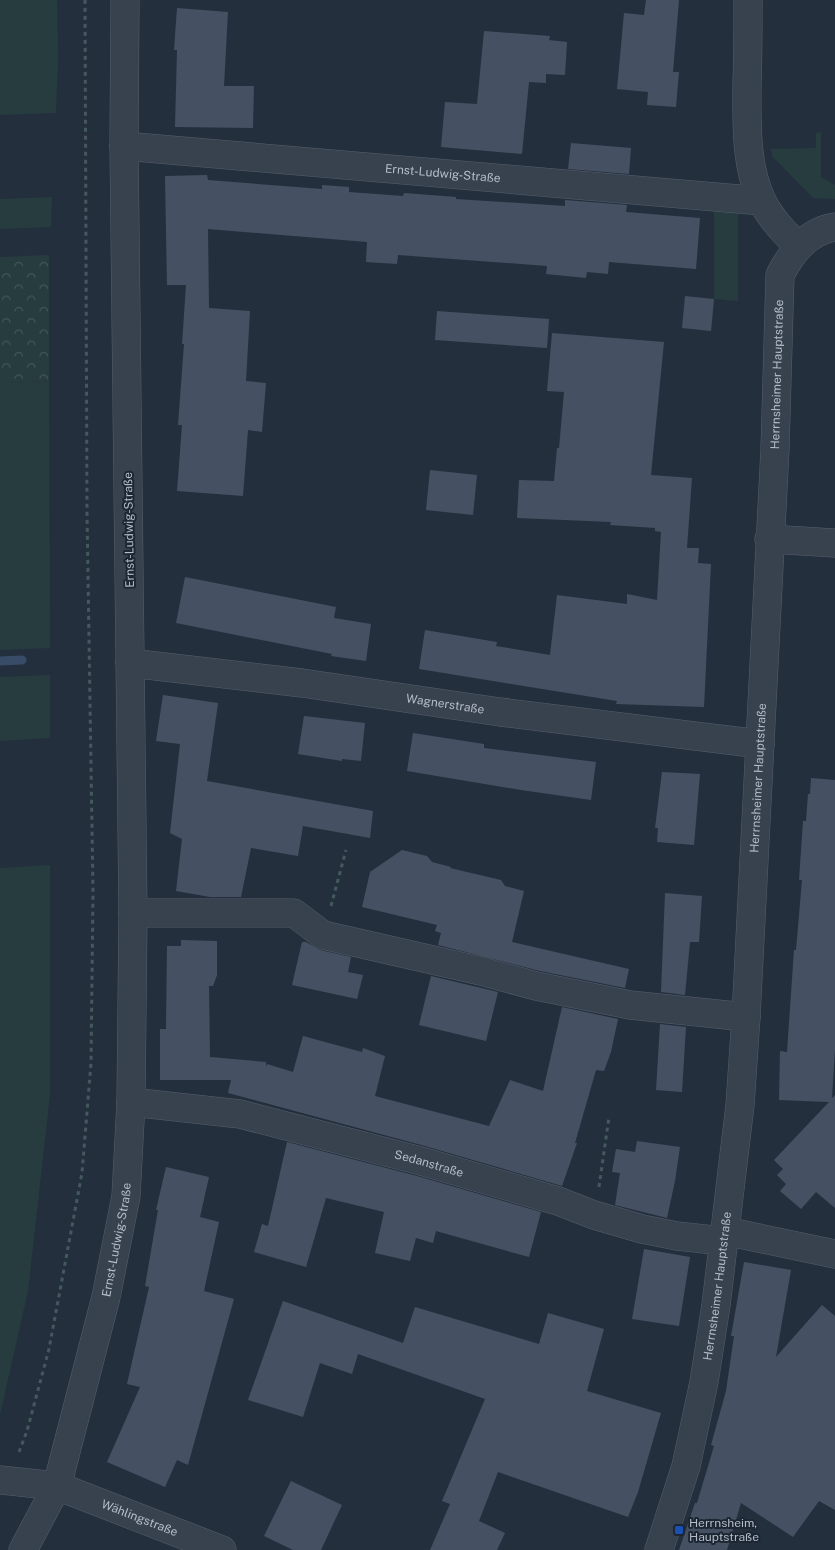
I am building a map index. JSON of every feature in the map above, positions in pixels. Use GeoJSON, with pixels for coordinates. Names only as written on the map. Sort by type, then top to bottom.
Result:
{"type":"FeatureCollection","features":[{"type":"Feature","properties":{"kind":"street","name":"Ernst-Ludwig-Straße"},"geometry":{"type":"LineString","coordinates":[[23,1550],[57,1486],[106,1297],[124,1205],[131,1102],[133,913],[124,146],[125,0]]}},
{"type":"Feature","properties":{"kind":"street"},"geometry":{"type":"LineString","coordinates":[[748,0],[748,144],[755,185],[762,201],[779,227],[798,246]]}},
{"type":"Feature","properties":{"kind":"street","name":"Ernst-Ludwig-Straße"},"geometry":{"type":"LineString","coordinates":[[124,146],[762,201]]}},
{"type":"Feature","properties":{"kind":"street","name":"Herrnsheimer Hauptstraße"},"geometry":{"type":"LineString","coordinates":[[659,1550],[686,1466],[704,1382],[716,1305],[740,1105],[775,449],[780,275],[798,246],[827,228],[835,227]]}},
{"type":"Feature","properties":{"kind":"street"},"geometry":{"type":"LineString","coordinates":[[769,539],[835,543]]}},
{"type":"Feature","properties":{"kind":"street","name":"Wagnerstraße"},"geometry":{"type":"LineString","coordinates":[[130,663],[302,683],[500,712],[760,744]]}},
{"type":"Feature","properties":{"kind":"street"},"geometry":{"type":"LineString","coordinates":[[133,913],[294,913],[324,935],[536,986],[630,1004],[746,1017]]}},
{"type":"Feature","properties":{"kind":"street","name":"Sedanstraße"},"geometry":{"type":"LineString","coordinates":[[131,1102],[240,1114],[421,1161],[558,1201],[594,1215],[642,1229],[677,1236],[724,1236],[835,1254]]}},
{"type":"Feature","properties":{"kind":"street","name":"Wählingstraße"},"geometry":{"type":"LineString","coordinates":[[4,1480],[57,1486],[222,1550]]}},
{"type":"Feature","properties":{"kind":"path"},"geometry":{"type":"LineString","coordinates":[[4,1480],[27,1431],[49,1349],[82,1173],[91,1063],[94,892],[87,512],[85,0]]}},
{"type":"Feature","properties":{"kind":"path"},"geometry":{"type":"LineString","coordinates":[[324,935],[346,850]]}},
{"type":"Feature","properties":{"kind":"path"},"geometry":{"type":"LineString","coordinates":[[594,1215],[609,1116]]}},
{"type":"Feature","properties":{"kind":"green space"},"geometry":{"type":"Polygon","coordinates":[[[0,0],[57,0],[58,57],[56,113],[0,115],[0,0]]]}},
{"type":"Feature","properties":{"kind":"green space"},"geometry":{"type":"Polygon","coordinates":[[[821,132],[821,177],[835,185],[835,199],[813,198],[772,156],[771,149],[816,148],[816,133],[821,132]]]}},
{"type":"Feature","properties":{"kind":"green space"},"geometry":{"type":"Polygon","coordinates":[[[52,197],[51,227],[0,229],[0,199],[52,197]]]}},
{"type":"Feature","properties":{"kind":"green space"},"geometry":{"type":"Polygon","coordinates":[[[714,207],[738,209],[738,301],[714,299],[714,207]]]}},
{"type":"Feature","properties":{"kind":"green space"},"geometry":{"type":"Polygon","coordinates":[[[49,255],[49,381],[0,383],[0,257],[49,255]]]}},
{"type":"Feature","properties":{"kind":"green space"},"geometry":{"type":"Polygon","coordinates":[[[49,381],[50,648],[0,650],[0,383],[49,381]]]}},
{"type":"Feature","properties":{"kind":"green space"},"geometry":{"type":"Polygon","coordinates":[[[50,675],[50,738],[0,741],[0,677],[50,675]]]}},
{"type":"Feature","properties":{"kind":"green space"},"geometry":{"type":"Polygon","coordinates":[[[50,865],[50,1095],[28,1291],[0,1415],[0,868],[50,865]]]}},
{"type":"Feature","properties":{"kind":"building"},"geometry":{"type":"Polygon","coordinates":[[[646,0],[679,0],[673,72],[679,72],[676,107],[647,105],[648,92],[617,89],[624,13],[644,15],[646,0]]]}},
{"type":"Feature","properties":{"kind":"building"},"geometry":{"type":"Polygon","coordinates":[[[177,8],[228,12],[224,86],[254,86],[253,128],[175,127],[177,50],[174,50],[177,8]]]}},
{"type":"Feature","properties":{"kind":"building"},"geometry":{"type":"Polygon","coordinates":[[[484,31],[550,36],[549,40],[567,42],[565,75],[546,74],[546,83],[529,82],[522,154],[441,147],[445,102],[477,104],[484,31]]]}},
{"type":"Feature","properties":{"kind":"building"},"geometry":{"type":"Polygon","coordinates":[[[571,143],[631,148],[629,174],[568,169],[571,143]]]}},
{"type":"Feature","properties":{"kind":"building"},"geometry":{"type":"Polygon","coordinates":[[[207,175],[208,180],[322,189],[322,185],[349,187],[349,192],[403,196],[404,193],[456,197],[456,199],[565,206],[565,200],[627,205],[626,212],[700,218],[696,269],[609,262],[608,274],[587,272],[586,278],[546,274],[547,266],[398,255],[397,264],[366,262],[367,242],[208,229],[209,308],[250,311],[246,381],[266,383],[262,432],[248,430],[243,496],[177,491],[182,425],[178,425],[186,285],[167,285],[165,176],[207,175]]]}},
{"type":"Feature","properties":{"kind":"building"},"geometry":{"type":"Polygon","coordinates":[[[685,296],[714,299],[711,331],[682,328],[685,296]]]}},
{"type":"Feature","properties":{"kind":"building"},"geometry":{"type":"Polygon","coordinates":[[[437,311],[549,319],[547,348],[435,340],[437,311]]]}},
{"type":"Feature","properties":{"kind":"building"},"geometry":{"type":"Polygon","coordinates":[[[552,333],[664,342],[651,475],[692,478],[687,548],[699,548],[698,563],[711,564],[704,707],[616,704],[617,701],[419,669],[425,630],[497,642],[496,646],[550,655],[557,595],[627,604],[627,594],[657,600],[661,532],[655,531],[655,528],[610,525],[611,522],[517,518],[519,480],[554,481],[564,392],[547,391],[552,333]]]}},
{"type":"Feature","properties":{"kind":"building"},"geometry":{"type":"Polygon","coordinates":[[[430,470],[477,475],[473,515],[426,510],[430,470]]]}},
{"type":"Feature","properties":{"kind":"building"},"geometry":{"type":"Polygon","coordinates":[[[185,577],[336,607],[334,618],[371,624],[366,661],[331,656],[332,654],[176,623],[185,577]]]}},
{"type":"Feature","properties":{"kind":"building"},"geometry":{"type":"Polygon","coordinates":[[[163,695],[218,703],[207,781],[373,811],[370,838],[303,826],[298,856],[251,848],[241,897],[210,897],[176,891],[182,839],[170,833],[180,744],[156,741],[163,695]]]}},
{"type":"Feature","properties":{"kind":"building"},"geometry":{"type":"Polygon","coordinates":[[[304,716],[365,723],[361,761],[342,759],[342,761],[298,754],[304,716]]]}},
{"type":"Feature","properties":{"kind":"building"},"geometry":{"type":"Polygon","coordinates":[[[413,733],[484,744],[484,748],[596,762],[591,800],[407,771],[413,733]]]}},
{"type":"Feature","properties":{"kind":"building"},"geometry":{"type":"Polygon","coordinates":[[[662,772],[700,774],[694,845],[657,842],[658,828],[655,828],[662,772]]]}},
{"type":"Feature","properties":{"kind":"building"},"geometry":{"type":"Polygon","coordinates":[[[811,778],[835,780],[835,1049],[832,1098],[835,1095],[835,1208],[816,1192],[801,1209],[780,1191],[786,1184],[777,1175],[783,1169],[774,1160],[829,1102],[779,1100],[780,1051],[787,1052],[794,950],[796,950],[802,880],[799,880],[803,821],[806,821],[811,778]]]}},
{"type":"Feature","properties":{"kind":"building"},"geometry":{"type":"Polygon","coordinates":[[[402,850],[427,856],[432,862],[450,868],[501,880],[505,886],[524,891],[512,942],[629,969],[625,988],[540,971],[438,945],[441,933],[435,931],[437,925],[362,907],[370,872],[402,850]]]}},
{"type":"Feature","properties":{"kind":"building"},"geometry":{"type":"Polygon","coordinates":[[[665,893],[702,896],[699,942],[690,942],[685,995],[661,992],[665,893]]]}},
{"type":"Feature","properties":{"kind":"building"},"geometry":{"type":"Polygon","coordinates":[[[181,940],[217,941],[217,975],[213,986],[209,986],[210,1057],[266,1062],[266,1067],[267,1064],[293,1072],[303,1036],[362,1052],[363,1048],[385,1056],[375,1096],[489,1126],[510,1080],[543,1091],[562,1007],[618,1019],[611,1052],[604,1071],[596,1070],[575,1143],[577,1143],[562,1186],[425,1146],[228,1093],[231,1080],[160,1080],[160,1029],[166,1029],[167,946],[181,946],[181,940]]]}},
{"type":"Feature","properties":{"kind":"building"},"geometry":{"type":"Polygon","coordinates":[[[302,942],[306,942],[320,950],[351,957],[348,972],[363,975],[357,999],[292,985],[302,942]]]}},
{"type":"Feature","properties":{"kind":"building"},"geometry":{"type":"Polygon","coordinates":[[[431,976],[498,992],[486,1041],[419,1025],[431,976]]]}},
{"type":"Feature","properties":{"kind":"building"},"geometry":{"type":"Polygon","coordinates":[[[660,1024],[686,1027],[682,1092],[656,1090],[660,1024]]]}},
{"type":"Feature","properties":{"kind":"building"},"geometry":{"type":"Polygon","coordinates":[[[637,1141],[680,1147],[667,1218],[615,1205],[620,1173],[612,1172],[616,1149],[635,1152],[637,1141]]]}},
{"type":"Feature","properties":{"kind":"building"},"geometry":{"type":"Polygon","coordinates":[[[287,1142],[417,1176],[541,1212],[529,1257],[436,1231],[433,1243],[416,1238],[410,1261],[375,1253],[384,1212],[326,1198],[306,1267],[254,1252],[262,1224],[268,1226],[287,1142]]]}},
{"type":"Feature","properties":{"kind":"building"},"geometry":{"type":"Polygon","coordinates":[[[166,1167],[209,1177],[200,1217],[219,1222],[204,1291],[234,1299],[188,1465],[177,1460],[165,1487],[107,1462],[140,1387],[127,1384],[149,1287],[145,1286],[158,1210],[156,1210],[166,1167]]]}},
{"type":"Feature","properties":{"kind":"building"},"geometry":{"type":"Polygon","coordinates":[[[644,1249],[690,1257],[679,1326],[632,1319],[644,1249]]]}},
{"type":"Feature","properties":{"kind":"building"},"geometry":{"type":"Polygon","coordinates":[[[744,1262],[791,1270],[776,1357],[822,1305],[835,1316],[835,1510],[819,1501],[793,1537],[741,1503],[727,1550],[679,1550],[695,1503],[697,1503],[714,1446],[711,1445],[726,1391],[734,1336],[731,1336],[744,1262]]]}},
{"type":"Feature","properties":{"kind":"building"},"geometry":{"type":"Polygon","coordinates":[[[283,1301],[403,1343],[415,1307],[539,1344],[548,1313],[604,1329],[587,1391],[661,1413],[638,1492],[628,1517],[498,1472],[479,1521],[505,1533],[497,1550],[430,1550],[450,1504],[442,1501],[485,1399],[358,1354],[352,1374],[320,1363],[303,1417],[248,1400],[283,1301]]]}},
{"type":"Feature","properties":{"kind":"building"},"geometry":{"type":"Polygon","coordinates":[[[291,1481],[342,1505],[321,1550],[293,1550],[264,1536],[291,1481]]]}},
{"type":"Feature","properties":{"kind":"waterway"},"geometry":{"type":"LineString","coordinates":[[0,661],[22,660]]}},
{"type":"Feature","properties":{"kind":"place","name":"Herrnsheim, Hauptstraße"},"geometry":{"type":"Point","coordinates":[679,1530]}}]}
